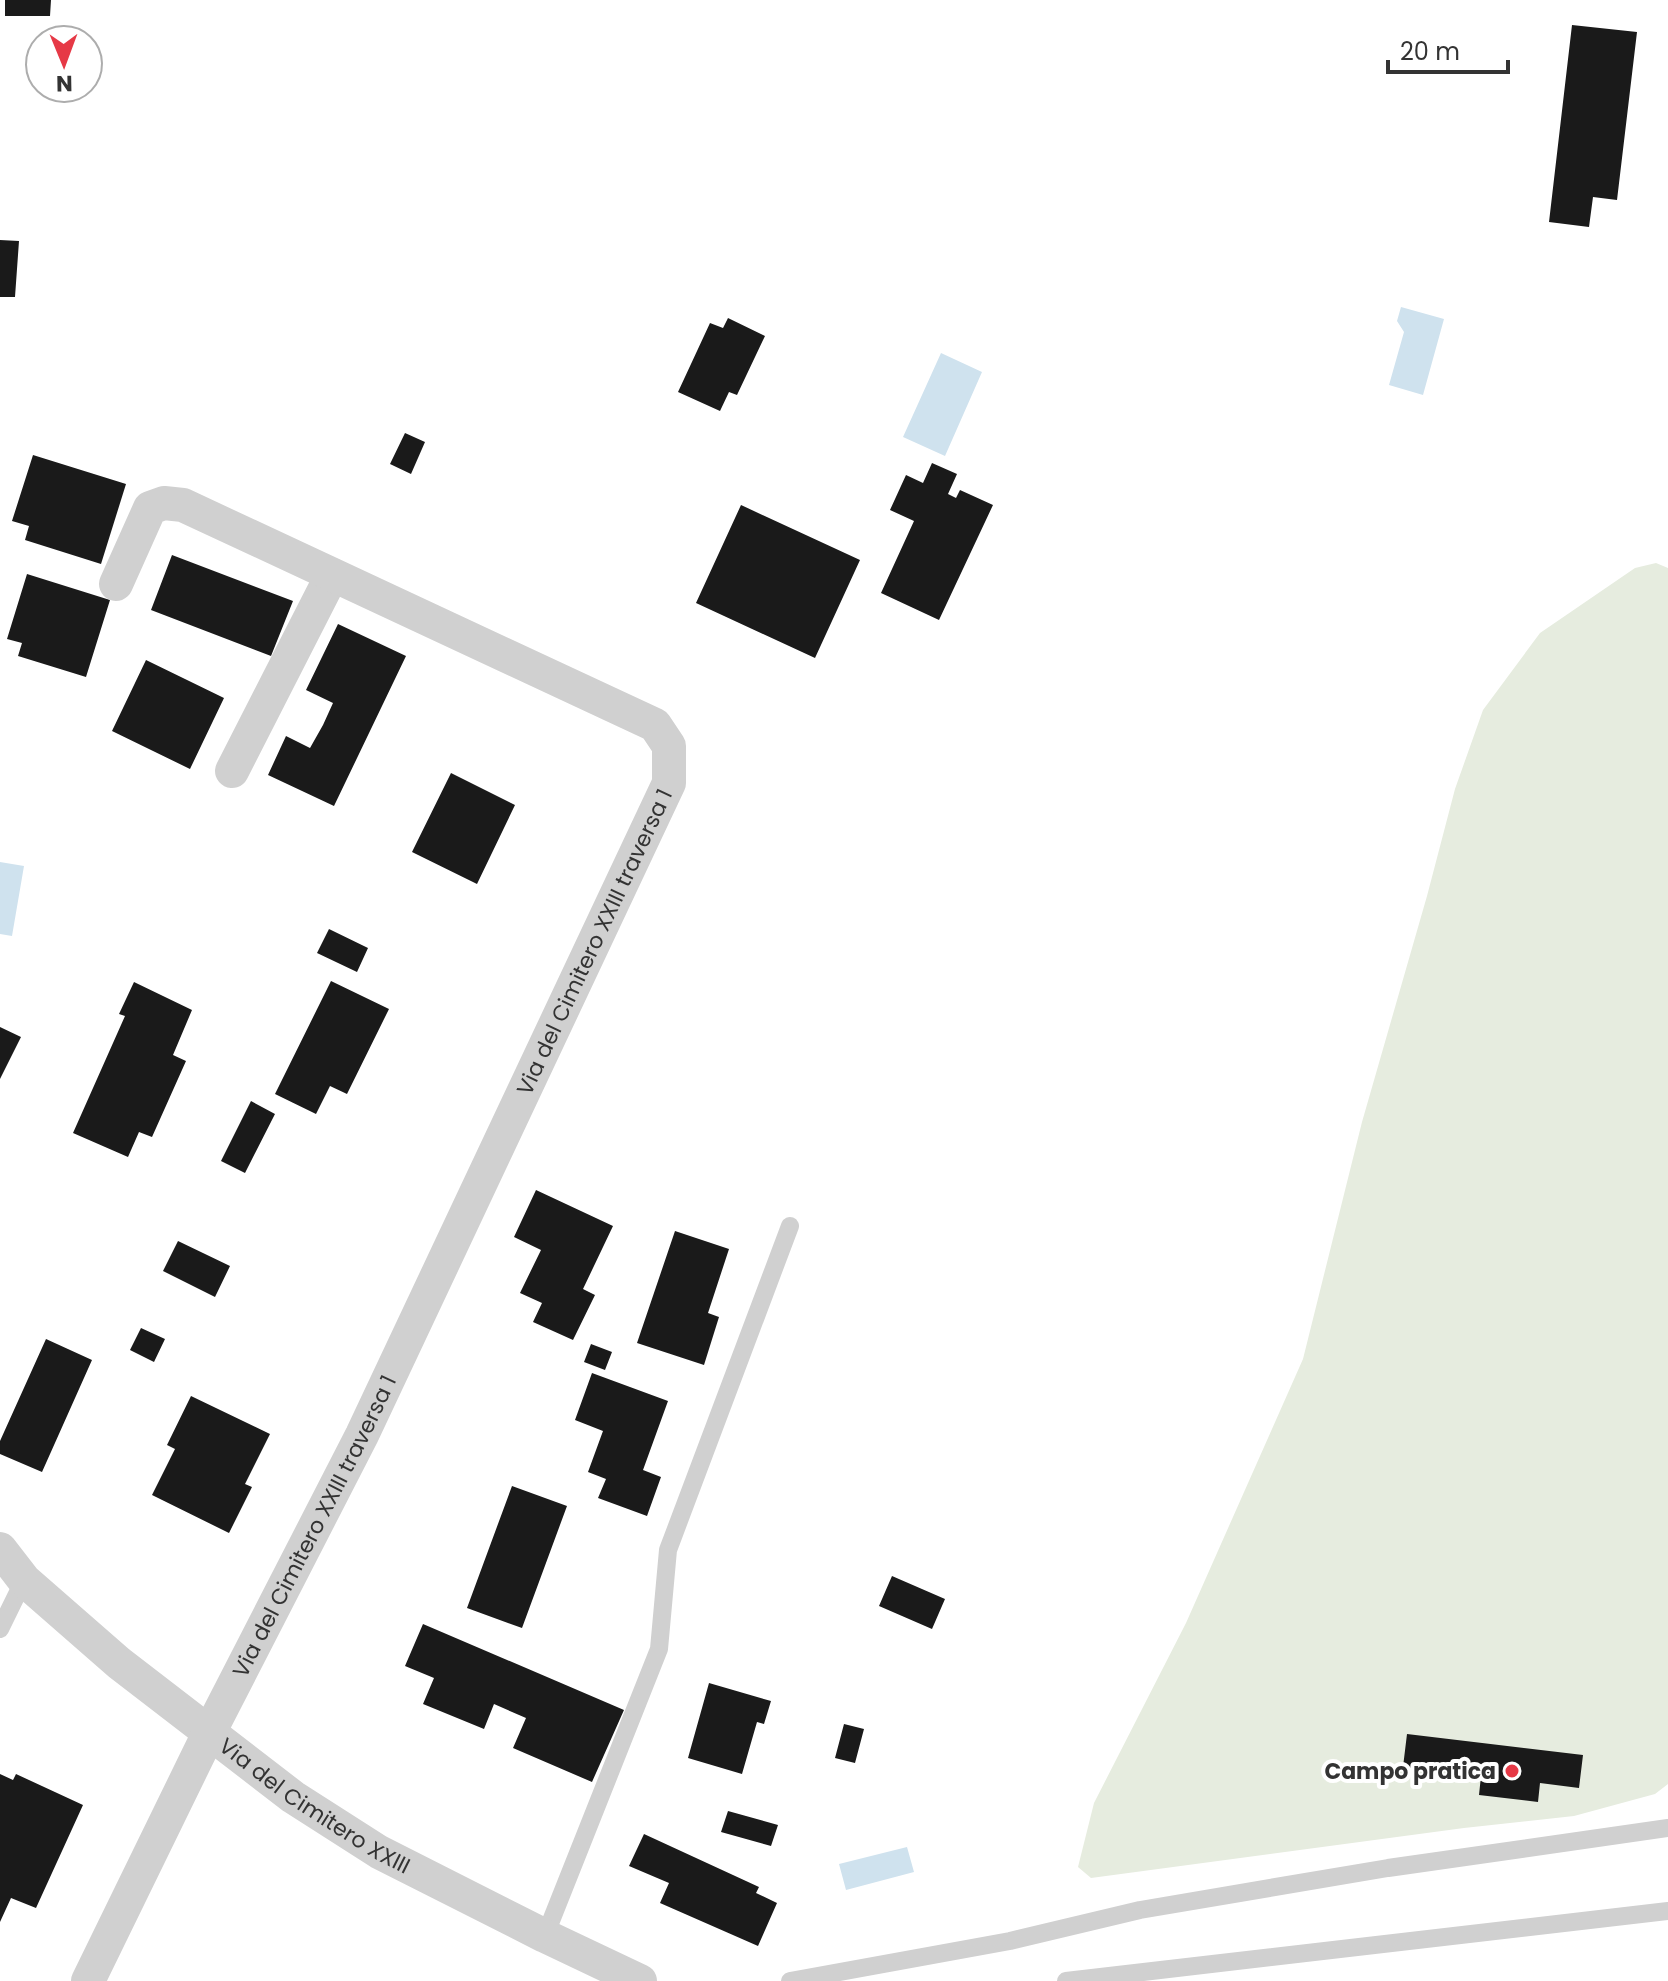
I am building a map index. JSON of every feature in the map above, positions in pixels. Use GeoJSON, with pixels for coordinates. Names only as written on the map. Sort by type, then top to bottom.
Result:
{"type":"FeatureCollection","features":[{"type":"Feature","properties":{"kind":"street","name":"Via del Cimitero XXIII traversa 1"},"geometry":{"type":"LineString","coordinates":[[88,1981],[210,1731],[362,1435],[669,783],[669,746],[655,725],[183,505],[164,503],[150,508],[116,584]]}},
{"type":"Feature","properties":{"kind":"street"},"geometry":{"type":"LineString","coordinates":[[232,771],[332,575]]}},
{"type":"Feature","properties":{"kind":"street","name":"Via del Cimitero XXIII"},"geometry":{"type":"LineString","coordinates":[[0,1549],[24,1580],[119,1663],[293,1797],[379,1852],[640,1981]]}},
{"type":"Feature","properties":{"kind":"lane"},"geometry":{"type":"LineString","coordinates":[[545,1936],[659,1649],[668,1550],[790,1226]]}},
{"type":"Feature","properties":{"kind":"lane"},"geometry":{"type":"LineString","coordinates":[[0,1629],[24,1580]]}},
{"type":"Feature","properties":{"kind":"lane"},"geometry":{"type":"LineString","coordinates":[[790,1981],[1010,1941],[1140,1910],[1388,1868],[1668,1828]]}},
{"type":"Feature","properties":{"kind":"lane"},"geometry":{"type":"LineString","coordinates":[[1066,1981],[1668,1911]]}},
{"type":"Feature","properties":{"kind":"shaded area"},"geometry":{"type":"Polygon","coordinates":[[[1656,563],[1668,568],[1668,1784],[1655,1794],[1574,1816],[1091,1878],[1078,1867],[1094,1803],[1186,1623],[1303,1359],[1362,1122],[1455,789],[1483,710],[1540,633],[1635,568],[1656,563]]]}},
{"type":"Feature","properties":{"kind":"water"},"geometry":{"type":"Polygon","coordinates":[[[1401,307],[1444,319],[1423,395],[1389,385],[1404,332],[1397,321],[1401,307]]]}},
{"type":"Feature","properties":{"kind":"water"},"geometry":{"type":"Polygon","coordinates":[[[941,353],[982,372],[945,456],[903,437],[941,353]]]}},
{"type":"Feature","properties":{"kind":"water"},"geometry":{"type":"Polygon","coordinates":[[[0,862],[24,866],[12,936],[0,934],[0,862]]]}},
{"type":"Feature","properties":{"kind":"water"},"geometry":{"type":"Polygon","coordinates":[[[907,1847],[914,1872],[846,1890],[839,1864],[907,1847]]]}},
{"type":"Feature","properties":{"kind":"building"},"geometry":{"type":"Polygon","coordinates":[[[5,0],[51,0],[50,16],[5,16],[5,0]]]}},
{"type":"Feature","properties":{"kind":"building"},"geometry":{"type":"Polygon","coordinates":[[[1572,25],[1637,32],[1617,200],[1593,197],[1589,227],[1549,222],[1572,25]]]}},
{"type":"Feature","properties":{"kind":"building"},"geometry":{"type":"Polygon","coordinates":[[[0,240],[19,241],[15,297],[0,297],[0,240]]]}},
{"type":"Feature","properties":{"kind":"building"},"geometry":{"type":"Polygon","coordinates":[[[728,318],[765,336],[737,395],[729,392],[720,411],[678,392],[710,323],[723,328],[728,318]]]}},
{"type":"Feature","properties":{"kind":"building"},"geometry":{"type":"Polygon","coordinates":[[[405,433],[425,442],[411,474],[390,464],[405,433]]]}},
{"type":"Feature","properties":{"kind":"building"},"geometry":{"type":"Polygon","coordinates":[[[33,455],[126,484],[101,564],[25,540],[29,526],[12,521],[33,455]]]}},
{"type":"Feature","properties":{"kind":"building"},"geometry":{"type":"Polygon","coordinates":[[[932,463],[957,474],[948,494],[956,498],[960,490],[993,505],[939,620],[881,593],[914,521],[890,510],[906,475],[923,483],[932,463]]]}},
{"type":"Feature","properties":{"kind":"building"},"geometry":{"type":"Polygon","coordinates":[[[741,505],[860,560],[815,658],[696,603],[741,505]]]}},
{"type":"Feature","properties":{"kind":"building"},"geometry":{"type":"Polygon","coordinates":[[[172,555],[293,601],[271,656],[151,610],[172,555]]]}},
{"type":"Feature","properties":{"kind":"building"},"geometry":{"type":"Polygon","coordinates":[[[27,574],[110,600],[86,677],[18,656],[22,643],[7,639],[27,574]]]}},
{"type":"Feature","properties":{"kind":"building"},"geometry":{"type":"Polygon","coordinates":[[[338,624],[406,656],[334,806],[268,775],[286,736],[310,748],[323,725],[333,703],[306,690],[338,624]]]}},
{"type":"Feature","properties":{"kind":"building"},"geometry":{"type":"Polygon","coordinates":[[[146,660],[224,698],[190,769],[112,731],[146,660]]]}},
{"type":"Feature","properties":{"kind":"building"},"geometry":{"type":"Polygon","coordinates":[[[451,773],[515,805],[477,884],[412,852],[451,773]]]}},
{"type":"Feature","properties":{"kind":"building"},"geometry":{"type":"Polygon","coordinates":[[[329,929],[368,948],[357,972],[317,953],[329,929]]]}},
{"type":"Feature","properties":{"kind":"building"},"geometry":{"type":"Polygon","coordinates":[[[331,981],[389,1009],[347,1094],[330,1086],[316,1114],[275,1094],[331,981]]]}},
{"type":"Feature","properties":{"kind":"building"},"geometry":{"type":"Polygon","coordinates":[[[134,982],[192,1010],[173,1055],[186,1061],[152,1137],[139,1132],[128,1157],[73,1133],[125,1016],[119,1014],[134,982]]]}},
{"type":"Feature","properties":{"kind":"building"},"geometry":{"type":"Polygon","coordinates":[[[0,1027],[21,1037],[0,1079],[0,1027]]]}},
{"type":"Feature","properties":{"kind":"building"},"geometry":{"type":"Polygon","coordinates":[[[251,1101],[275,1114],[245,1173],[221,1161],[251,1101]]]}},
{"type":"Feature","properties":{"kind":"building"},"geometry":{"type":"Polygon","coordinates":[[[536,1190],[613,1226],[583,1289],[595,1295],[573,1340],[533,1322],[542,1303],[520,1293],[541,1250],[514,1237],[536,1190]]]}},
{"type":"Feature","properties":{"kind":"building"},"geometry":{"type":"Polygon","coordinates":[[[675,1231],[729,1249],[708,1313],[719,1317],[704,1365],[637,1343],[675,1231]]]}},
{"type":"Feature","properties":{"kind":"building"},"geometry":{"type":"Polygon","coordinates":[[[178,1241],[230,1266],[215,1297],[163,1271],[178,1241]]]}},
{"type":"Feature","properties":{"kind":"building"},"geometry":{"type":"Polygon","coordinates":[[[141,1328],[165,1339],[154,1362],[130,1350],[141,1328]]]}},
{"type":"Feature","properties":{"kind":"building"},"geometry":{"type":"Polygon","coordinates":[[[46,1339],[92,1360],[42,1472],[0,1454],[0,1441],[46,1339]]]}},
{"type":"Feature","properties":{"kind":"building"},"geometry":{"type":"Polygon","coordinates":[[[591,1344],[612,1352],[605,1370],[584,1362],[591,1344]]]}},
{"type":"Feature","properties":{"kind":"building"},"geometry":{"type":"Polygon","coordinates":[[[592,1373],[668,1401],[643,1470],[661,1477],[647,1516],[598,1498],[606,1479],[588,1472],[603,1431],[575,1420],[592,1373]]]}},
{"type":"Feature","properties":{"kind":"building"},"geometry":{"type":"Polygon","coordinates":[[[191,1396],[270,1434],[245,1484],[252,1487],[229,1533],[152,1495],[175,1449],[167,1445],[191,1396]]]}},
{"type":"Feature","properties":{"kind":"building"},"geometry":{"type":"Polygon","coordinates":[[[512,1486],[567,1506],[522,1628],[467,1608],[512,1486]]]}},
{"type":"Feature","properties":{"kind":"building"},"geometry":{"type":"Polygon","coordinates":[[[892,1576],[945,1599],[932,1629],[879,1606],[892,1576]]]}},
{"type":"Feature","properties":{"kind":"building"},"geometry":{"type":"Polygon","coordinates":[[[423,1624],[624,1710],[592,1782],[513,1748],[526,1718],[494,1704],[484,1729],[423,1704],[434,1678],[405,1666],[423,1624]]]}},
{"type":"Feature","properties":{"kind":"building"},"geometry":{"type":"Polygon","coordinates":[[[709,1683],[771,1701],[764,1724],[757,1722],[742,1774],[688,1758],[709,1683]]]}},
{"type":"Feature","properties":{"kind":"building"},"geometry":{"type":"Polygon","coordinates":[[[844,1724],[864,1729],[855,1763],[835,1758],[844,1724]]]}},
{"type":"Feature","properties":{"kind":"building","name":"Campo pratica"},"geometry":{"type":"Polygon","coordinates":[[[1407,1734],[1583,1755],[1579,1788],[1540,1783],[1538,1802],[1479,1795],[1481,1776],[1403,1767],[1407,1734]]]}},
{"type":"Feature","properties":{"kind":"building"},"geometry":{"type":"Polygon","coordinates":[[[0,1774],[13,1780],[16,1774],[83,1805],[36,1908],[11,1898],[0,1922],[0,1774]]]}},
{"type":"Feature","properties":{"kind":"building"},"geometry":{"type":"Polygon","coordinates":[[[728,1811],[778,1825],[771,1846],[721,1832],[728,1811]]]}},
{"type":"Feature","properties":{"kind":"building"},"geometry":{"type":"Polygon","coordinates":[[[644,1834],[759,1887],[756,1893],[777,1903],[758,1946],[660,1903],[669,1883],[629,1866],[644,1834]]]}},
{"type":"Feature","properties":{"kind":"place","name":"Campo pratica"},"geometry":{"type":"Point","coordinates":[1512,1771]}}]}
